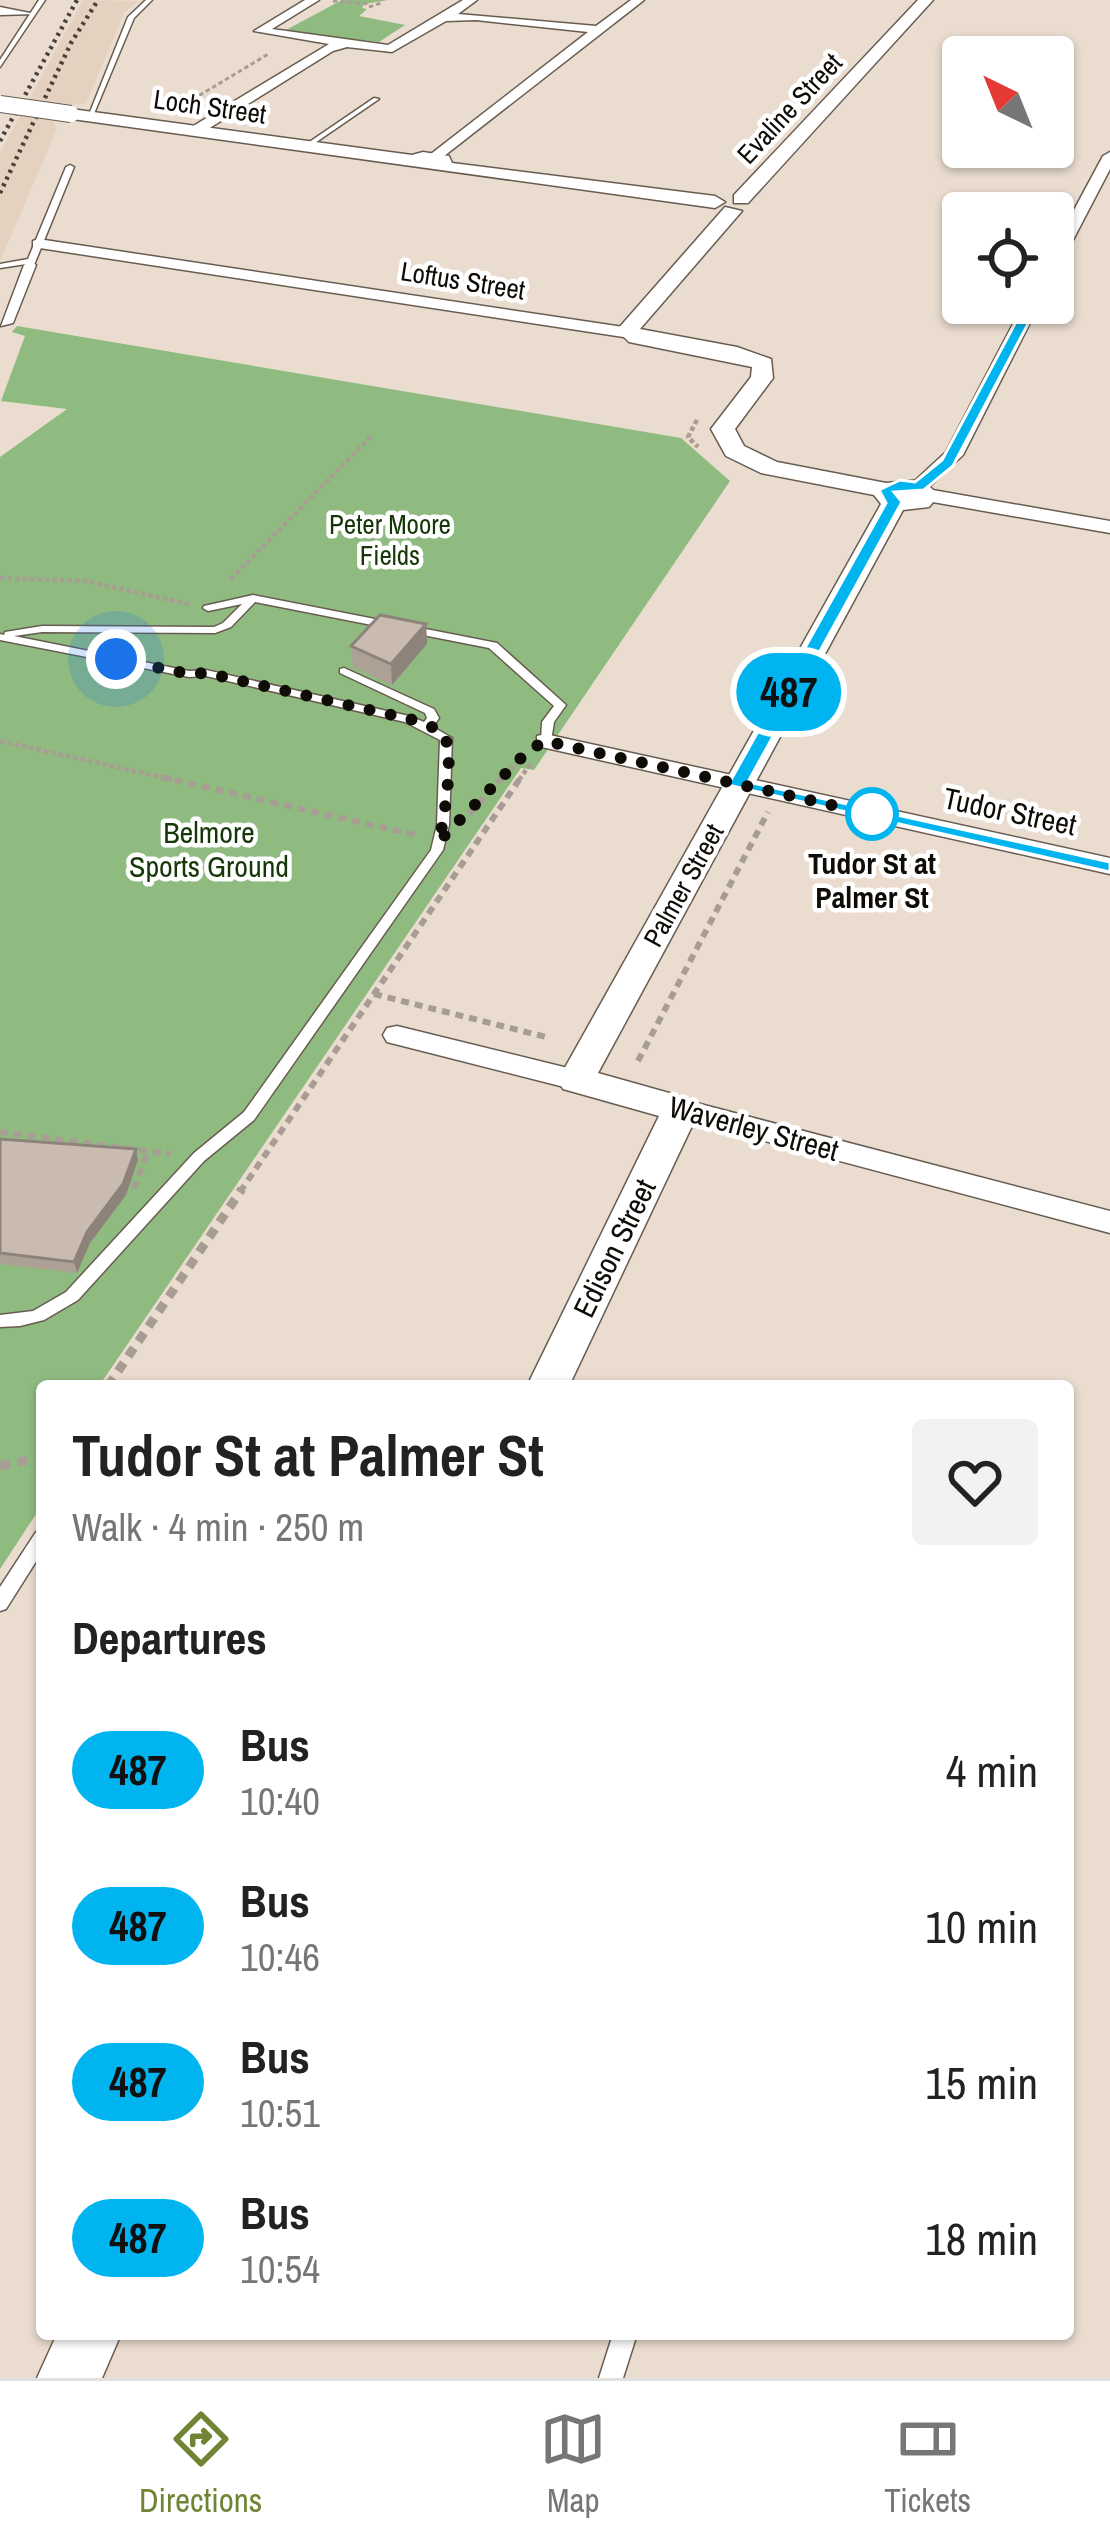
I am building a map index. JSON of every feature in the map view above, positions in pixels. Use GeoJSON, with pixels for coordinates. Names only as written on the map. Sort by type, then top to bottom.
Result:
{"type":"FeatureCollection","features":[{"type":"Feature","properties":{"kind":"street"},"geometry":{"type":"LineString","coordinates":[[438,160],[638,0]]}},
{"type":"Feature","properties":{"kind":"street","name":"Evaline Street"},"geometry":{"type":"LineString","coordinates":[[630,334],[632,322],[730,204],[926,0]]}},
{"type":"Feature","properties":{"kind":"street"},"geometry":{"type":"LineString","coordinates":[[307,2],[260,31],[286,46],[397,47],[466,3],[476,16]]}},
{"type":"Feature","properties":{"kind":"street"},"geometry":{"type":"LineString","coordinates":[[0,11],[29,14]]}},
{"type":"Feature","properties":{"kind":"street"},"geometry":{"type":"LineString","coordinates":[[443,18],[476,16],[598,30]]}},
{"type":"Feature","properties":{"kind":"street"},"geometry":{"type":"LineString","coordinates":[[187,117],[329,48],[348,45]]}},
{"type":"Feature","properties":{"kind":"street","name":"Loch Street"},"geometry":{"type":"LineString","coordinates":[[0,104],[166,127],[187,117],[307,146],[413,161],[425,167],[438,160]]}},
{"type":"Feature","properties":{"kind":"street"},"geometry":{"type":"LineString","coordinates":[[1074,231],[1102,188],[1110,156]]}},
{"type":"Feature","properties":{"kind":"street"},"geometry":{"type":"LineString","coordinates":[[438,160],[730,204]]}},
{"type":"Feature","properties":{"kind":"street","name":"Loftus Street"},"geometry":{"type":"LineString","coordinates":[[33,257],[68,245],[737,354],[763,364],[762,378],[723,429],[742,456],[770,468],[907,493]]}},
{"type":"Feature","properties":{"kind":"street"},"geometry":{"type":"LineString","coordinates":[[6,323],[33,257]]}},
{"type":"Feature","properties":{"kind":"street"},"geometry":{"type":"LineString","coordinates":[[907,493],[955,454],[1021,324]]}},
{"type":"Feature","properties":{"kind":"street"},"geometry":{"type":"LineString","coordinates":[[907,493],[1110,527]]}},
{"type":"Feature","properties":{"kind":"street","name":"Palmer Street"},"geometry":{"type":"LineString","coordinates":[[576,1080],[737,785],[907,493]]}},
{"type":"Feature","properties":{"kind":"street","name":"Tudor Street"},"geometry":{"type":"LineString","coordinates":[[545,741],[1110,866]]}},
{"type":"Feature","properties":{"kind":"street","name":"Waverley Street"},"geometry":{"type":"LineString","coordinates":[[397,1035],[1110,1222]]}},
{"type":"Feature","properties":{"kind":"street","name":"Edison Street"},"geometry":{"type":"LineString","coordinates":[[551,1380],[681,1109]]}},
{"type":"Feature","properties":{"kind":"street"},"geometry":{"type":"LineString","coordinates":[[69,2378],[87,2340]]}},
{"type":"Feature","properties":{"kind":"lane"},"geometry":{"type":"LineString","coordinates":[[0,65],[42,0]]}},
{"type":"Feature","properties":{"kind":"lane"},"geometry":{"type":"LineString","coordinates":[[80,115],[131,16],[149,0]]}},
{"type":"Feature","properties":{"kind":"lane"},"geometry":{"type":"LineString","coordinates":[[307,146],[376,99]]}},
{"type":"Feature","properties":{"kind":"lane"},"geometry":{"type":"LineString","coordinates":[[0,266],[33,257],[70,167]]}},
{"type":"Feature","properties":{"kind":"lane"},"geometry":{"type":"LineString","coordinates":[[0,637],[42,629],[221,629],[253,598]]}},
{"type":"Feature","properties":{"kind":"lane"},"geometry":{"type":"LineString","coordinates":[[208,608],[253,598],[493,645],[560,705],[548,722],[545,741]]}},
{"type":"Feature","properties":{"kind":"lane"},"geometry":{"type":"LineString","coordinates":[[0,637],[189,674],[206,673],[428,725],[446,738],[448,758],[439,841],[249,1116],[200,1157],[72,1296],[49,1312],[19,1322],[0,1321]]}},
{"type":"Feature","properties":{"kind":"lane"},"geometry":{"type":"LineString","coordinates":[[344,671],[430,712],[433,718],[428,725]]}},
{"type":"Feature","properties":{"kind":"lane"},"geometry":{"type":"LineString","coordinates":[[0,1603],[36,1546]]}},
{"type":"Feature","properties":{"kind":"lane"},"geometry":{"type":"LineString","coordinates":[[611,2378],[623,2340]]}},
{"type":"Feature","properties":{"kind":"path"},"geometry":{"type":"LineString","coordinates":[[332,1],[381,3]]}},
{"type":"Feature","properties":{"kind":"path"},"geometry":{"type":"LineString","coordinates":[[187,117],[286,46]]}},
{"type":"Feature","properties":{"kind":"path"},"geometry":{"type":"LineString","coordinates":[[253,598],[220,591],[373,434]]}},
{"type":"Feature","properties":{"kind":"path"},"geometry":{"type":"LineString","coordinates":[[0,578],[85,581],[208,608]]}},
{"type":"Feature","properties":{"kind":"path"},"geometry":{"type":"LineString","coordinates":[[0,740],[439,841],[528,751],[545,741]]}},
{"type":"Feature","properties":{"kind":"path"},"geometry":{"type":"LineString","coordinates":[[112,1380],[545,741]]}},
{"type":"Feature","properties":{"kind":"path","name":"Palmer Street"},"geometry":{"type":"LineString","coordinates":[[638,1061],[768,810]]}},
{"type":"Feature","properties":{"kind":"path"},"geometry":{"type":"LineString","coordinates":[[374,994],[550,1038]]}},
{"type":"Feature","properties":{"kind":"path"},"geometry":{"type":"LineString","coordinates":[[0,1132],[200,1157]]}},
{"type":"Feature","properties":{"kind":"path"},"geometry":{"type":"LineString","coordinates":[[131,1196],[148,1151]]}},
{"type":"Feature","properties":{"kind":"path"},"geometry":{"type":"LineString","coordinates":[[0,1466],[36,1458]]}},
{"type":"Feature","properties":{"kind":"shaded area"},"geometry":{"type":"Polygon","coordinates":[[[83,0],[138,1],[124,13],[86,104],[59,105],[51,119],[57,129],[0,261],[0,153],[83,0]]]}},
{"type":"Feature","properties":{"kind":"green space"},"geometry":{"type":"Polygon","coordinates":[[[342,0],[388,0],[364,4],[362,8],[367,9],[359,16],[405,25],[379,42],[284,31],[342,0]]]}},
{"type":"Feature","properties":{"kind":"green space"},"geometry":{"type":"Polygon","coordinates":[[[17,326],[681,438],[730,481],[534,770],[521,768],[103,1380],[36,1380],[36,1514],[0,1569],[0,457],[67,409],[1,401],[25,336],[12,332],[17,326]]]}},
{"type":"Feature","properties":{"kind":"building"},"geometry":{"type":"Polygon","coordinates":[[[380,615],[426,624],[391,664],[351,646],[380,615]]]}},
{"type":"Feature","properties":{"kind":"building"},"geometry":{"type":"Polygon","coordinates":[[[0,1139],[136,1149],[123,1184],[87,1232],[74,1262],[0,1253],[0,1139]]]}},
{"type":"Feature","properties":{"kind":"railway"},"geometry":{"type":"LineString","coordinates":[[0,141],[77,0]]}},
{"type":"Feature","properties":{"kind":"railway"},"geometry":{"type":"LineString","coordinates":[[0,193],[71,43],[98,0]]}},
{"type":"Feature","properties":{"kind":"bus line","name":"487"},"geometry":{"type":"LineString","coordinates":[[1021,324],[948,463],[918,487],[900,484],[886,490],[887,498],[895,502],[737,785],[1110,866]]}},
{"type":"Feature","properties":{"kind":"place","name":"Tudor St at Palmer St"},"geometry":{"type":"Point","coordinates":[872,814]}},
{"type":"Feature","properties":{"kind":"route"},"geometry":{"type":"LineString","coordinates":[[116,659],[242,681],[410,719],[439,731],[446,738],[448,758],[439,841],[528,751],[545,741],[872,814]]}},
{"type":"Feature","properties":{"kind":"park label","name":"Peter Moore Fields"},"geometry":{"type":"Point","coordinates":[390,540]}},
{"type":"Feature","properties":{"kind":"park label","name":"Belmore Sports Ground"},"geometry":{"type":"Point","coordinates":[209,849]}}]}
